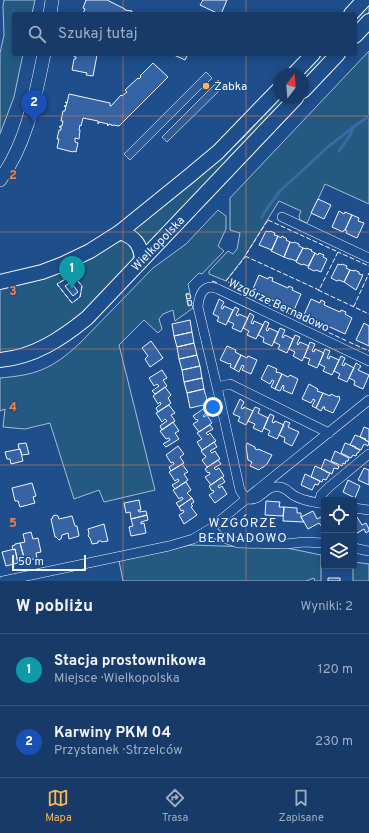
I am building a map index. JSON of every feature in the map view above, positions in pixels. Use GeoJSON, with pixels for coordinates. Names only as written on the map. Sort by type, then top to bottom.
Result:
{"type":"FeatureCollection","features":[{"type":"Feature","properties":{"kind":"main road"},"geometry":{"type":"LineString","coordinates":[[353,12],[364,0]]}},
{"type":"Feature","properties":{"kind":"main road"},"geometry":{"type":"LineString","coordinates":[[357,34],[369,21]]}},
{"type":"Feature","properties":{"kind":"main road"},"geometry":{"type":"LineString","coordinates":[[300,68],[311,56]]}},
{"type":"Feature","properties":{"kind":"main road"},"geometry":{"type":"LineString","coordinates":[[309,85],[336,56]]}},
{"type":"Feature","properties":{"kind":"main road"},"geometry":{"type":"LineString","coordinates":[[0,282],[42,272],[63,264],[90,251],[120,232],[218,152],[273,95]]}},
{"type":"Feature","properties":{"kind":"main road","name":"Wielkopolska"},"geometry":{"type":"LineString","coordinates":[[0,360],[16,358],[50,344],[86,318],[290,104]]}},
{"type":"Feature","properties":{"kind":"main road"},"geometry":{"type":"LineString","coordinates":[[120,232],[127,234],[138,245],[142,260]]}},
{"type":"Feature","properties":{"kind":"street"},"geometry":{"type":"LineString","coordinates":[[50,12],[52,0]]}},
{"type":"Feature","properties":{"kind":"street"},"geometry":{"type":"LineString","coordinates":[[0,180],[15,155],[28,122],[44,56]]}},
{"type":"Feature","properties":{"kind":"street"},"geometry":{"type":"LineString","coordinates":[[282,217],[369,258]]}},
{"type":"Feature","properties":{"kind":"street","name":"Wzgórze Bernadowo"},"geometry":{"type":"LineString","coordinates":[[246,499],[240,490],[198,307],[199,298],[203,291],[209,287],[214,287],[369,361]]}},
{"type":"Feature","properties":{"kind":"street"},"geometry":{"type":"LineString","coordinates":[[217,387],[230,384],[329,433]]}},
{"type":"Feature","properties":{"kind":"street"},"geometry":{"type":"LineString","coordinates":[[3,581],[169,546],[193,539],[210,529],[369,400]]}},
{"type":"Feature","properties":{"kind":"street"},"geometry":{"type":"LineString","coordinates":[[322,497],[329,487],[369,454]]}},
{"type":"Feature","properties":{"kind":"street"},"geometry":{"type":"LineString","coordinates":[[246,499],[252,500],[268,489],[281,487],[294,496],[304,500],[321,503]]}},
{"type":"Feature","properties":{"kind":"street"},"geometry":{"type":"LineString","coordinates":[[357,508],[369,510]]}},
{"type":"Feature","properties":{"kind":"street"},"geometry":{"type":"LineString","coordinates":[[210,529],[219,536],[238,542],[271,544],[304,542],[321,543]]}},
{"type":"Feature","properties":{"kind":"street"},"geometry":{"type":"LineString","coordinates":[[357,549],[369,551]]}},
{"type":"Feature","properties":{"kind":"shaded area"},"geometry":{"type":"Polygon","coordinates":[[[4,0],[35,0],[32,12],[12,12],[12,56],[23,56],[14,97],[0,134],[0,53],[4,35],[4,0]]]}},
{"type":"Feature","properties":{"kind":"shaded area"},"geometry":{"type":"Polygon","coordinates":[[[369,6],[369,12],[357,25],[357,19],[369,6]]]}},
{"type":"Feature","properties":{"kind":"shaded area"},"geometry":{"type":"Polygon","coordinates":[[[369,51],[369,204],[325,184],[307,223],[300,220],[299,216],[301,211],[279,201],[245,256],[226,281],[209,274],[209,271],[228,251],[233,254],[237,249],[240,233],[230,230],[230,198],[369,51]]]}},
{"type":"Feature","properties":{"kind":"shaded area"},"geometry":{"type":"Polygon","coordinates":[[[321,56],[328,56],[309,76],[309,69],[321,56]]]}},
{"type":"Feature","properties":{"kind":"shaded area"},"geometry":{"type":"Polygon","coordinates":[[[206,72],[212,78],[130,160],[124,154],[206,72]]]}},
{"type":"Feature","properties":{"kind":"shaded area"},"geometry":{"type":"Polygon","coordinates":[[[215,84],[220,90],[167,142],[162,137],[215,84]]]}},
{"type":"Feature","properties":{"kind":"shaded area"},"geometry":{"type":"Polygon","coordinates":[[[275,104],[282,104],[144,248],[131,232],[199,178],[244,137],[275,104]]]}},
{"type":"Feature","properties":{"kind":"shaded area"},"geometry":{"type":"Polygon","coordinates":[[[218,210],[226,216],[226,229],[218,246],[224,251],[202,274],[199,273],[188,284],[190,293],[186,294],[188,306],[192,305],[193,308],[175,321],[173,310],[163,314],[159,319],[162,329],[158,333],[144,320],[119,345],[155,490],[104,502],[99,490],[74,499],[50,423],[25,429],[3,427],[5,409],[0,411],[0,378],[34,373],[52,365],[69,353],[153,268],[186,244],[218,210]]]}},
{"type":"Feature","properties":{"kind":"shaded area"},"geometry":{"type":"Polygon","coordinates":[[[120,241],[127,243],[132,248],[132,261],[65,330],[18,351],[0,354],[0,287],[61,272],[66,274],[68,277],[57,284],[72,303],[80,297],[82,286],[73,274],[75,264],[120,241]]]}},
{"type":"Feature","properties":{"kind":"shaded area"},"geometry":{"type":"Polygon","coordinates":[[[190,545],[287,548],[321,555],[321,581],[315,581],[314,578],[306,581],[123,581],[119,561],[190,545]]]}},
{"type":"Feature","properties":{"kind":"shaded area"},"geometry":{"type":"Polygon","coordinates":[[[357,562],[369,564],[369,581],[353,581],[353,569],[357,569],[357,562]]]}},
{"type":"Feature","properties":{"kind":"building"},"geometry":{"type":"Polygon","coordinates":[[[86,0],[107,0],[125,10],[132,11],[84,12],[85,9],[83,8],[86,0]]]}},
{"type":"Feature","properties":{"kind":"building"},"geometry":{"type":"Polygon","coordinates":[[[203,0],[227,0],[222,12],[215,12],[200,5],[203,0]]]}},
{"type":"Feature","properties":{"kind":"building"},"geometry":{"type":"Polygon","coordinates":[[[97,56],[93,76],[86,75],[87,73],[72,70],[74,59],[76,59],[76,57],[74,57],[97,56]]]}},
{"type":"Feature","properties":{"kind":"building"},"geometry":{"type":"Polygon","coordinates":[[[176,56],[187,56],[185,60],[176,56]]]}},
{"type":"Feature","properties":{"kind":"building"},"geometry":{"type":"Polygon","coordinates":[[[153,63],[168,77],[119,126],[112,126],[109,124],[108,126],[108,124],[99,122],[98,124],[98,121],[83,118],[79,130],[79,139],[75,138],[75,142],[78,143],[76,152],[57,148],[59,130],[61,130],[61,127],[59,127],[62,126],[63,121],[61,121],[63,111],[65,111],[69,94],[110,103],[111,106],[121,95],[122,96],[127,92],[125,90],[138,78],[139,79],[141,77],[140,76],[153,63]]]}},
{"type":"Feature","properties":{"kind":"building"},"geometry":{"type":"Polygon","coordinates":[[[318,199],[331,205],[324,219],[311,213],[318,199]]]}},
{"type":"Feature","properties":{"kind":"building"},"geometry":{"type":"Polygon","coordinates":[[[339,211],[344,214],[345,212],[352,215],[343,232],[332,227],[339,211]]]}},
{"type":"Feature","properties":{"kind":"building"},"geometry":{"type":"Polygon","coordinates":[[[352,215],[359,218],[358,221],[364,223],[357,238],[346,233],[347,231],[345,230],[352,215]]]}},
{"type":"Feature","properties":{"kind":"building"},"geometry":{"type":"Polygon","coordinates":[[[266,231],[275,233],[274,235],[278,236],[272,250],[259,245],[266,231]]]}},
{"type":"Feature","properties":{"kind":"building"},"geometry":{"type":"Polygon","coordinates":[[[278,236],[281,238],[282,236],[290,242],[284,257],[271,251],[278,236]]]}},
{"type":"Feature","properties":{"kind":"building"},"geometry":{"type":"Polygon","coordinates":[[[290,242],[299,244],[299,246],[303,248],[296,261],[284,257],[290,242]]]}},
{"type":"Feature","properties":{"kind":"building"},"geometry":{"type":"Polygon","coordinates":[[[303,248],[312,250],[311,251],[315,253],[308,266],[296,262],[303,248]]]}},
{"type":"Feature","properties":{"kind":"building"},"geometry":{"type":"Polygon","coordinates":[[[315,253],[318,255],[319,253],[324,255],[323,257],[327,259],[321,272],[308,268],[315,253]]]}},
{"type":"Feature","properties":{"kind":"building"},"geometry":{"type":"Polygon","coordinates":[[[338,264],[347,266],[346,268],[350,270],[344,282],[331,278],[338,264]]]}},
{"type":"Feature","properties":{"kind":"building"},"geometry":{"type":"Polygon","coordinates":[[[350,270],[354,270],[363,275],[356,290],[344,282],[350,270]]]}},
{"type":"Feature","properties":{"kind":"building"},"geometry":{"type":"Polygon","coordinates":[[[259,275],[268,279],[269,277],[273,278],[272,281],[288,288],[289,286],[293,288],[292,290],[301,294],[294,310],[252,291],[259,275]]]}},
{"type":"Feature","properties":{"kind":"building"},"geometry":{"type":"Polygon","coordinates":[[[71,282],[78,292],[73,296],[65,286],[71,282]]]}},
{"type":"Feature","properties":{"kind":"building"},"geometry":{"type":"Polygon","coordinates":[[[186,294],[190,294],[191,298],[187,299],[186,294]]]}},
{"type":"Feature","properties":{"kind":"building"},"geometry":{"type":"Polygon","coordinates":[[[219,299],[224,302],[221,308],[223,309],[224,306],[233,310],[226,325],[217,321],[219,317],[213,314],[219,299]]]}},
{"type":"Feature","properties":{"kind":"building"},"geometry":{"type":"Polygon","coordinates":[[[311,299],[320,303],[321,300],[325,302],[324,305],[340,312],[341,310],[346,312],[345,314],[352,318],[345,334],[304,315],[311,299]]]}},
{"type":"Feature","properties":{"kind":"building"},"geometry":{"type":"Polygon","coordinates":[[[191,300],[192,304],[189,306],[187,301],[191,300]]]}},
{"type":"Feature","properties":{"kind":"building"},"geometry":{"type":"Polygon","coordinates":[[[235,307],[239,309],[236,315],[238,316],[239,314],[248,318],[241,332],[232,328],[234,324],[228,321],[235,307]]]}},
{"type":"Feature","properties":{"kind":"building"},"geometry":{"type":"Polygon","coordinates":[[[250,313],[254,316],[251,323],[253,324],[254,321],[263,325],[256,339],[247,335],[249,331],[243,328],[250,313]]]}},
{"type":"Feature","properties":{"kind":"building"},"geometry":{"type":"Polygon","coordinates":[[[190,320],[192,332],[174,336],[172,324],[190,320]]]}},
{"type":"Feature","properties":{"kind":"building"},"geometry":{"type":"Polygon","coordinates":[[[265,321],[269,323],[266,330],[268,331],[269,328],[278,332],[272,346],[263,342],[264,338],[258,335],[265,321]]]}},
{"type":"Feature","properties":{"kind":"building"},"geometry":{"type":"Polygon","coordinates":[[[364,323],[369,326],[369,346],[356,340],[364,323]]]}},
{"type":"Feature","properties":{"kind":"building"},"geometry":{"type":"Polygon","coordinates":[[[280,328],[285,330],[282,337],[283,338],[285,335],[293,339],[287,353],[278,349],[280,345],[274,342],[280,328]]]}},
{"type":"Feature","properties":{"kind":"building"},"geometry":{"type":"Polygon","coordinates":[[[192,332],[194,343],[177,347],[174,336],[192,332]]]}},
{"type":"Feature","properties":{"kind":"building"},"geometry":{"type":"Polygon","coordinates":[[[295,335],[300,337],[297,344],[298,345],[300,342],[309,346],[302,361],[293,356],[295,352],[289,349],[295,335]]]}},
{"type":"Feature","properties":{"kind":"building"},"geometry":{"type":"Polygon","coordinates":[[[151,341],[163,358],[150,367],[145,359],[148,356],[142,348],[151,341]]]}},
{"type":"Feature","properties":{"kind":"building"},"geometry":{"type":"Polygon","coordinates":[[[310,342],[315,344],[312,351],[314,352],[315,349],[324,353],[317,368],[308,364],[310,359],[304,357],[310,342]]]}},
{"type":"Feature","properties":{"kind":"building"},"geometry":{"type":"Polygon","coordinates":[[[194,343],[197,355],[179,359],[177,347],[194,343]]]}},
{"type":"Feature","properties":{"kind":"building"},"geometry":{"type":"Polygon","coordinates":[[[227,346],[236,350],[235,352],[241,355],[234,369],[230,367],[230,363],[229,364],[220,360],[227,346]]]}},
{"type":"Feature","properties":{"kind":"building"},"geometry":{"type":"Polygon","coordinates":[[[325,349],[330,351],[327,358],[329,359],[330,356],[339,360],[332,375],[323,371],[325,367],[319,364],[325,349]]]}},
{"type":"Feature","properties":{"kind":"building"},"geometry":{"type":"Polygon","coordinates":[[[197,355],[200,366],[182,370],[179,359],[197,355]]]}},
{"type":"Feature","properties":{"kind":"building"},"geometry":{"type":"Polygon","coordinates":[[[241,355],[257,360],[251,374],[242,370],[244,366],[242,365],[239,372],[234,369],[241,355]]]}},
{"type":"Feature","properties":{"kind":"building"},"geometry":{"type":"Polygon","coordinates":[[[341,356],[345,358],[342,365],[344,366],[345,363],[354,368],[347,382],[338,378],[340,374],[334,371],[341,356]]]}},
{"type":"Feature","properties":{"kind":"building"},"geometry":{"type":"Polygon","coordinates":[[[356,363],[361,366],[358,370],[369,375],[363,389],[354,385],[355,381],[349,378],[356,363]]]}},
{"type":"Feature","properties":{"kind":"building"},"geometry":{"type":"Polygon","coordinates":[[[268,365],[277,369],[277,373],[282,374],[275,389],[271,387],[274,381],[272,380],[270,384],[261,379],[268,365]]]}},
{"type":"Feature","properties":{"kind":"building"},"geometry":{"type":"Polygon","coordinates":[[[200,366],[202,378],[184,382],[182,370],[200,366]]]}},
{"type":"Feature","properties":{"kind":"building"},"geometry":{"type":"Polygon","coordinates":[[[162,370],[167,378],[163,380],[167,386],[155,394],[152,391],[159,386],[157,384],[154,386],[149,378],[162,370]]]}},
{"type":"Feature","properties":{"kind":"building"},"geometry":{"type":"Polygon","coordinates":[[[282,374],[288,377],[290,375],[298,379],[292,394],[283,390],[283,385],[280,391],[275,389],[282,374]]]}},
{"type":"Feature","properties":{"kind":"building"},"geometry":{"type":"Polygon","coordinates":[[[202,378],[204,389],[187,393],[184,382],[202,378]]]}},
{"type":"Feature","properties":{"kind":"building"},"geometry":{"type":"Polygon","coordinates":[[[309,384],[318,389],[317,391],[323,393],[316,408],[312,406],[315,400],[313,399],[311,403],[302,399],[309,384]]]}},
{"type":"Feature","properties":{"kind":"building"},"geometry":{"type":"Polygon","coordinates":[[[165,387],[171,395],[168,398],[171,403],[158,412],[156,408],[161,404],[160,402],[158,404],[153,396],[165,387]]]}},
{"type":"Feature","properties":{"kind":"building"},"geometry":{"type":"Polygon","coordinates":[[[204,389],[208,404],[190,408],[187,393],[204,389]]]}},
{"type":"Feature","properties":{"kind":"building"},"geometry":{"type":"Polygon","coordinates":[[[323,393],[330,396],[331,394],[340,397],[333,413],[324,409],[325,407],[323,407],[321,411],[316,408],[323,393]]]}},
{"type":"Feature","properties":{"kind":"building"},"geometry":{"type":"Polygon","coordinates":[[[240,399],[244,402],[241,408],[243,409],[244,407],[253,411],[246,425],[238,421],[240,417],[233,414],[240,399]]]}},
{"type":"Feature","properties":{"kind":"building"},"geometry":{"type":"Polygon","coordinates":[[[169,405],[175,413],[171,415],[175,421],[162,430],[160,426],[167,421],[165,419],[162,422],[156,413],[169,405]]]}},
{"type":"Feature","properties":{"kind":"building"},"geometry":{"type":"Polygon","coordinates":[[[206,407],[209,411],[203,416],[204,417],[207,415],[212,423],[199,432],[193,424],[198,421],[193,416],[206,407]]]}},
{"type":"Feature","properties":{"kind":"building"},"geometry":{"type":"Polygon","coordinates":[[[255,407],[260,409],[258,413],[268,418],[262,432],[253,428],[255,424],[248,421],[255,407]]]}},
{"type":"Feature","properties":{"kind":"building"},"geometry":{"type":"Polygon","coordinates":[[[270,414],[274,416],[272,422],[274,423],[275,421],[284,425],[277,439],[268,435],[270,431],[264,428],[270,414]]]}},
{"type":"Feature","properties":{"kind":"building"},"geometry":{"type":"Polygon","coordinates":[[[285,421],[290,423],[288,427],[299,432],[292,446],[284,442],[285,438],[279,435],[285,421]]]}},
{"type":"Feature","properties":{"kind":"building"},"geometry":{"type":"Polygon","coordinates":[[[173,422],[179,431],[175,433],[179,439],[166,447],[163,444],[170,440],[169,438],[166,439],[160,431],[173,422]]]}},
{"type":"Feature","properties":{"kind":"building"},"geometry":{"type":"Polygon","coordinates":[[[210,425],[213,429],[206,433],[208,435],[210,433],[216,441],[202,450],[197,442],[202,439],[197,433],[210,425]]]}},
{"type":"Feature","properties":{"kind":"building"},"geometry":{"type":"Polygon","coordinates":[[[364,427],[369,429],[369,442],[360,437],[364,427]]]}},
{"type":"Feature","properties":{"kind":"building"},"geometry":{"type":"Polygon","coordinates":[[[355,435],[366,439],[365,440],[369,442],[368,446],[364,444],[361,450],[350,445],[355,435]]]}},
{"type":"Feature","properties":{"kind":"building"},"geometry":{"type":"Polygon","coordinates":[[[214,442],[217,447],[210,451],[212,453],[215,451],[220,459],[207,467],[202,460],[206,457],[201,451],[214,442]]]}},
{"type":"Feature","properties":{"kind":"building"},"geometry":{"type":"Polygon","coordinates":[[[26,443],[29,454],[22,455],[18,444],[26,443]]]}},
{"type":"Feature","properties":{"kind":"building"},"geometry":{"type":"Polygon","coordinates":[[[247,443],[255,447],[255,449],[272,455],[267,464],[259,470],[250,466],[252,462],[248,460],[246,447],[247,443]]]}},
{"type":"Feature","properties":{"kind":"building"},"geometry":{"type":"Polygon","coordinates":[[[345,443],[360,450],[356,456],[353,455],[351,458],[341,453],[345,443]]]}},
{"type":"Feature","properties":{"kind":"building"},"geometry":{"type":"Polygon","coordinates":[[[178,446],[184,454],[180,457],[184,463],[171,471],[169,467],[174,464],[173,462],[171,463],[166,455],[178,446]]]}},
{"type":"Feature","properties":{"kind":"building"},"geometry":{"type":"Polygon","coordinates":[[[20,449],[23,461],[11,464],[10,459],[7,459],[5,452],[20,449]]]}},
{"type":"Feature","properties":{"kind":"building"},"geometry":{"type":"Polygon","coordinates":[[[335,451],[349,458],[345,464],[343,463],[342,466],[331,461],[335,451]]]}},
{"type":"Feature","properties":{"kind":"building"},"geometry":{"type":"Polygon","coordinates":[[[325,459],[339,466],[338,469],[334,468],[332,474],[321,469],[325,459]]]}},
{"type":"Feature","properties":{"kind":"building"},"geometry":{"type":"Polygon","coordinates":[[[218,460],[221,464],[214,468],[216,470],[219,468],[224,476],[211,485],[205,477],[210,474],[205,469],[218,460]]]}},
{"type":"Feature","properties":{"kind":"building"},"geometry":{"type":"Polygon","coordinates":[[[182,464],[188,472],[184,474],[188,480],[175,489],[172,485],[179,481],[178,479],[175,481],[169,472],[182,464]]]}},
{"type":"Feature","properties":{"kind":"building"},"geometry":{"type":"Polygon","coordinates":[[[315,466],[330,473],[326,480],[323,479],[322,482],[311,477],[315,466]]]}},
{"type":"Feature","properties":{"kind":"building"},"geometry":{"type":"Polygon","coordinates":[[[364,468],[369,470],[369,485],[358,480],[364,468]]]}},
{"type":"Feature","properties":{"kind":"building"},"geometry":{"type":"Polygon","coordinates":[[[305,474],[320,481],[318,485],[315,484],[312,490],[301,485],[305,474]]]}},
{"type":"Feature","properties":{"kind":"building"},"geometry":{"type":"Polygon","coordinates":[[[222,477],[225,482],[218,486],[219,488],[222,486],[227,494],[215,503],[209,495],[214,492],[209,486],[222,477]]]}},
{"type":"Feature","properties":{"kind":"building"},"geometry":{"type":"Polygon","coordinates":[[[348,480],[360,486],[355,497],[343,492],[348,480]]]}},
{"type":"Feature","properties":{"kind":"building"},"geometry":{"type":"Polygon","coordinates":[[[186,482],[191,490],[187,493],[192,498],[179,507],[176,503],[183,499],[182,497],[179,499],[173,490],[186,482]]]}},
{"type":"Feature","properties":{"kind":"building"},"geometry":{"type":"Polygon","coordinates":[[[32,483],[36,496],[33,497],[35,503],[20,507],[18,501],[15,501],[12,488],[32,483]]]}},
{"type":"Feature","properties":{"kind":"building"},"geometry":{"type":"Polygon","coordinates":[[[192,498],[194,502],[191,504],[193,506],[191,507],[197,515],[184,524],[179,515],[184,512],[183,510],[181,511],[179,507],[192,498]]]}},
{"type":"Feature","properties":{"kind":"building"},"geometry":{"type":"Polygon","coordinates":[[[139,500],[141,510],[138,510],[139,512],[146,511],[147,515],[131,519],[130,512],[126,513],[124,503],[139,500]]]}},
{"type":"Feature","properties":{"kind":"building"},"geometry":{"type":"Polygon","coordinates":[[[266,501],[280,502],[279,507],[284,507],[283,516],[265,515],[266,501]]]}},
{"type":"Feature","properties":{"kind":"building"},"geometry":{"type":"Polygon","coordinates":[[[284,507],[297,508],[297,513],[301,513],[301,517],[304,522],[283,521],[284,507]]]}},
{"type":"Feature","properties":{"kind":"building"},"geometry":{"type":"Polygon","coordinates":[[[313,511],[317,519],[321,517],[321,526],[319,523],[308,529],[301,517],[313,511]]]}},
{"type":"Feature","properties":{"kind":"building"},"geometry":{"type":"Polygon","coordinates":[[[56,515],[59,519],[72,516],[75,526],[77,526],[79,536],[69,539],[68,533],[62,535],[61,539],[59,540],[55,537],[51,519],[56,515]]]}},
{"type":"Feature","properties":{"kind":"building"},"geometry":{"type":"Polygon","coordinates":[[[147,515],[148,520],[141,522],[141,524],[144,523],[146,533],[131,536],[129,527],[133,526],[131,519],[147,515]]]}},
{"type":"Feature","properties":{"kind":"building"},"geometry":{"type":"Polygon","coordinates":[[[357,517],[362,525],[366,523],[369,531],[366,533],[364,529],[357,533],[357,517]]]}},
{"type":"Feature","properties":{"kind":"building"},"geometry":{"type":"Polygon","coordinates":[[[104,524],[108,541],[98,541],[98,543],[92,544],[88,536],[88,529],[104,524]]]}},
{"type":"Feature","properties":{"kind":"building"},"geometry":{"type":"Polygon","coordinates":[[[31,532],[33,539],[38,538],[41,552],[36,553],[37,558],[25,561],[20,543],[25,542],[23,534],[31,532]]]}},
{"type":"Feature","properties":{"kind":"building"},"geometry":{"type":"Polygon","coordinates":[[[20,543],[25,561],[18,563],[15,549],[13,550],[12,546],[20,543]]]}},
{"type":"Feature","properties":{"kind":"building"},"geometry":{"type":"Polygon","coordinates":[[[15,549],[18,563],[6,566],[2,552],[15,549]]]}},
{"type":"Feature","properties":{"kind":"building"},"geometry":{"type":"Polygon","coordinates":[[[328,578],[340,578],[340,581],[328,581],[328,578]]]}},
{"type":"Feature","properties":{"kind":"waterway"},"geometry":{"type":"LineString","coordinates":[[262,217],[280,191],[329,146],[369,116]]}},
{"type":"Feature","properties":{"kind":"waterway"},"geometry":{"type":"LineString","coordinates":[[339,151],[354,127]]}},
{"type":"Feature","properties":{"kind":"fence"},"geometry":{"type":"LineString","coordinates":[[268,220],[338,252],[319,290],[245,256],[268,220]]}},
{"type":"Feature","properties":{"kind":"fence"},"geometry":{"type":"LineString","coordinates":[[337,253],[338,252],[369,266]]}},
{"type":"Feature","properties":{"kind":"fence"},"geometry":{"type":"LineString","coordinates":[[239,287],[226,281],[246,256]]}},
{"type":"Feature","properties":{"kind":"fence"},"geometry":{"type":"LineString","coordinates":[[353,306],[369,273]]}},
{"type":"Feature","properties":{"kind":"fence"},"geometry":{"type":"LineString","coordinates":[[73,275],[82,286],[80,297],[72,303],[57,284],[73,275]]}},
{"type":"Feature","properties":{"kind":"fence"},"geometry":{"type":"LineString","coordinates":[[212,281],[218,283]]}},
{"type":"Feature","properties":{"kind":"fence"},"geometry":{"type":"LineString","coordinates":[[246,290],[244,293],[245,294],[294,316]]}},
{"type":"Feature","properties":{"kind":"fence"},"geometry":{"type":"LineString","coordinates":[[318,290],[369,314]]}},
{"type":"Feature","properties":{"kind":"fence"},"geometry":{"type":"LineString","coordinates":[[297,318],[347,341]]}},
{"type":"Feature","properties":{"kind":"fence"},"geometry":{"type":"LineString","coordinates":[[349,342],[369,351]]}},
{"type":"Feature","properties":{"kind":"place","name":"Żabka"},"geometry":{"type":"Point","coordinates":[206,86]}},
{"type":"Feature","properties":{"kind":"place","name":"Karwiny PKM 04"},"geometry":{"type":"Point","coordinates":[34,123]}},
{"type":"Feature","properties":{"kind":"place","name":"Stacja prostownikowa"},"geometry":{"type":"Point","coordinates":[72,289]}},
{"type":"Feature","properties":{"kind":"district","name":"WZGÓRZE BERNADOWO"},"geometry":{"type":"Point","coordinates":[243,530]}}]}
